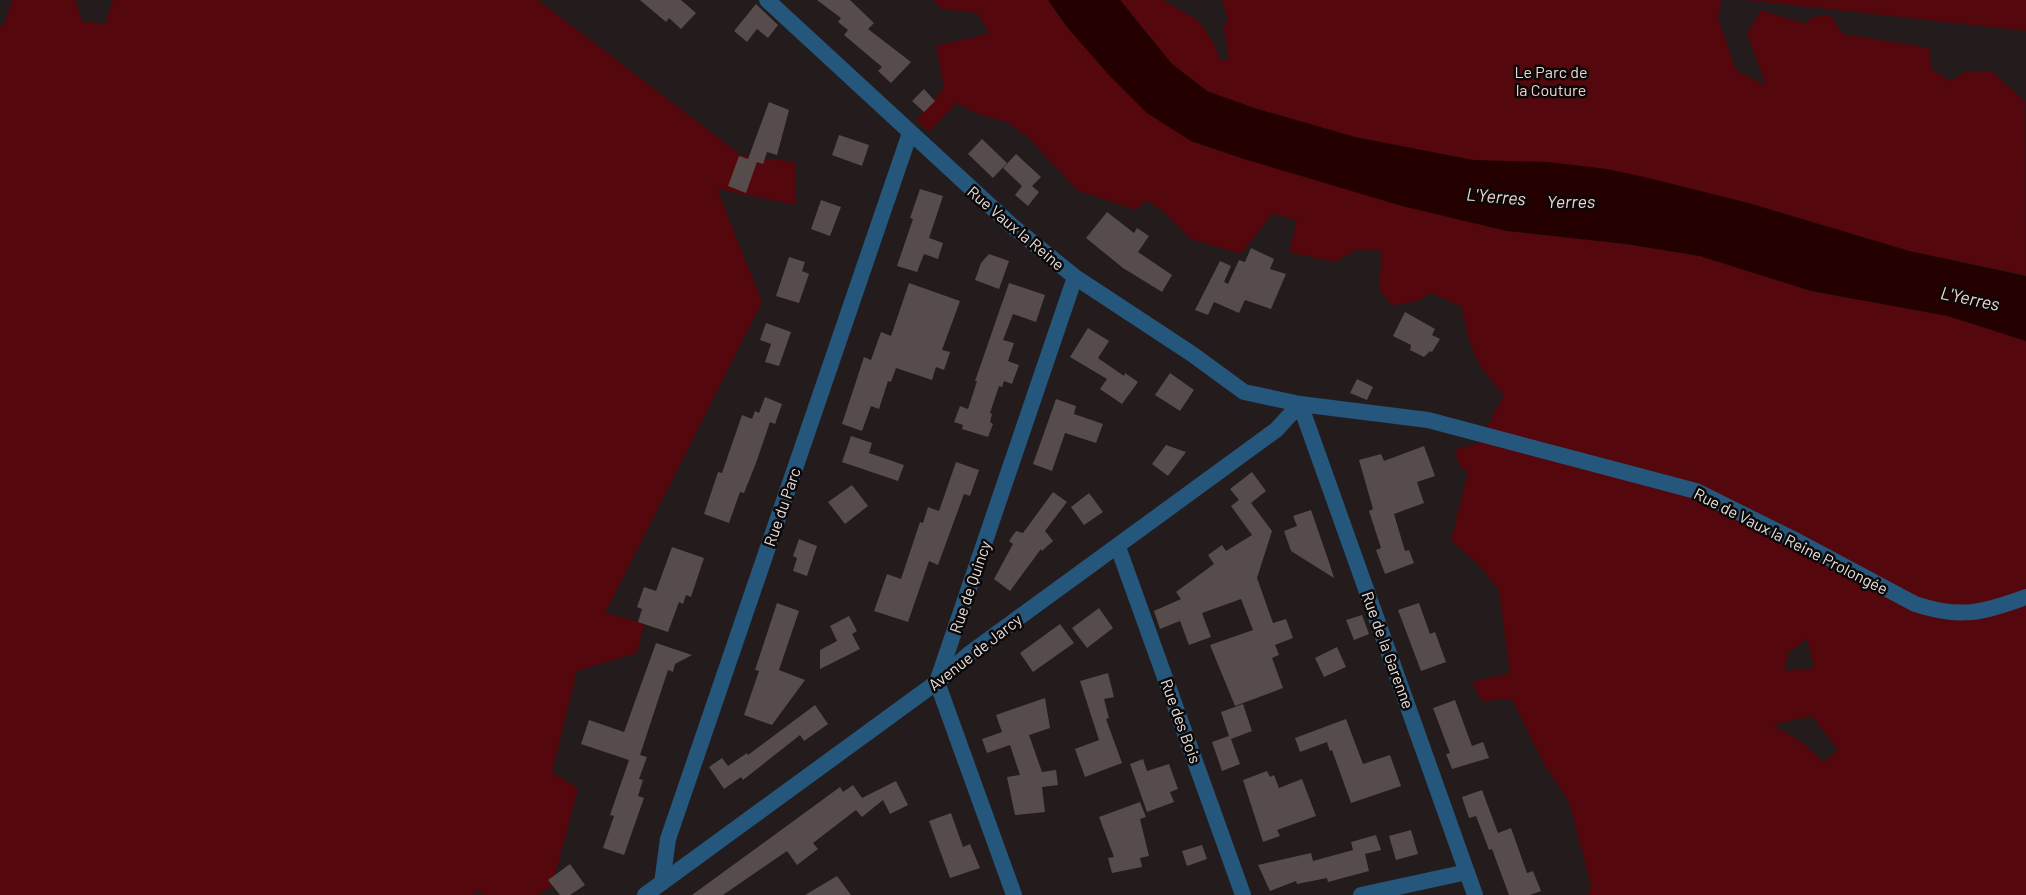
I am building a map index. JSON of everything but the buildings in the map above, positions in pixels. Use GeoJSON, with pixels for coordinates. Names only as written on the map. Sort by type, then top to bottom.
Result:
{"type":"FeatureCollection","features":[{"type":"Feature","properties":{"kind":"street","name":"Rue Vaux la Reine"},"geometry":{"type":"LineString","coordinates":[[767,0],[978,197],[1075,277],[1192,354],[1244,392],[1300,404],[1428,420],[1484,434]]}},
{"type":"Feature","properties":{"kind":"street","name":"Rue du Parc"},"geometry":{"type":"LineString","coordinates":[[662,883],[668,839],[910,133]]}},
{"type":"Feature","properties":{"kind":"street","name":"Rue de Quincy"},"geometry":{"type":"LineString","coordinates":[[937,682],[1075,277]]}},
{"type":"Feature","properties":{"kind":"street","name":"Avenue de Jarcy"},"geometry":{"type":"LineString","coordinates":[[645,895],[937,682],[969,654],[1276,430],[1300,404]]}},
{"type":"Feature","properties":{"kind":"street","name":"Rue de la Garenne"},"geometry":{"type":"LineString","coordinates":[[1300,404],[1475,895]]}},
{"type":"Feature","properties":{"kind":"street","name":"Rue de Vaux la Reine Prolongée"},"geometry":{"type":"LineString","coordinates":[[1484,434],[1696,490],[1915,604],[1936,611],[1961,614],[1979,613],[2026,597]]}},
{"type":"Feature","properties":{"kind":"street","name":"Rue des Bois"},"geometry":{"type":"LineString","coordinates":[[1118,547],[1243,895]]}},
{"type":"Feature","properties":{"kind":"street"},"geometry":{"type":"LineString","coordinates":[[937,682],[1014,895]]}},
{"type":"Feature","properties":{"kind":"street"},"geometry":{"type":"LineString","coordinates":[[1361,895],[1467,872]]}},
{"type":"Feature","properties":{"kind":"green space"},"geometry":{"type":"Polygon","coordinates":[[[12,0],[76,0],[82,21],[105,24],[113,0],[538,0],[741,155],[795,162],[796,205],[717,189],[762,302],[605,613],[644,623],[637,653],[577,671],[552,772],[578,789],[552,886],[538,895],[484,895],[478,891],[473,895],[0,895],[0,25],[4,25],[12,0]]]}},
{"type":"Feature","properties":{"kind":"green space"},"geometry":{"type":"Polygon","coordinates":[[[933,0],[1048,0],[1067,27],[1126,92],[1191,141],[1244,159],[1439,215],[1507,231],[1625,244],[1700,256],[1811,291],[1948,316],[2026,341],[2026,895],[1588,895],[1591,885],[1569,802],[1543,762],[1512,699],[1482,701],[1472,682],[1510,673],[1499,590],[1479,565],[1451,540],[1468,473],[1459,464],[1455,450],[1478,443],[1504,395],[1487,375],[1475,355],[1467,333],[1462,307],[1430,292],[1419,301],[1392,305],[1379,290],[1382,251],[1357,249],[1335,262],[1289,252],[1297,221],[1273,213],[1241,254],[1191,239],[1163,211],[1146,200],[1136,210],[1077,190],[1028,137],[1007,122],[981,115],[956,103],[929,132],[916,120],[944,88],[936,46],[990,33],[977,13],[941,9],[933,0]],[[1807,639],[1788,653],[1785,671],[1814,668],[1807,639]],[[1812,716],[1773,725],[1802,742],[1823,762],[1838,750],[1812,716]]]}},
{"type":"Feature","properties":{"kind":"green space","name":"Le Parc de la Couture"},"geometry":{"type":"Polygon","coordinates":[[[1120,0],[1163,0],[1198,20],[1212,40],[1221,61],[1229,58],[1223,26],[1228,20],[1222,0],[1719,0],[1722,2],[1718,17],[1736,70],[1766,86],[1747,33],[1761,10],[1805,24],[1812,17],[1830,15],[1843,34],[1930,48],[1931,69],[1951,81],[1964,72],[1992,72],[2025,101],[2026,275],[1909,251],[1752,204],[1644,177],[1473,160],[1355,137],[1254,108],[1207,91],[1172,64],[1120,0]]]}},
{"type":"Feature","properties":{"kind":"green space"},"geometry":{"type":"Polygon","coordinates":[[[1747,0],[2026,0],[2026,31],[1747,0]]]}},
{"type":"Feature","properties":{"kind":"water","name":"Yerres"},"geometry":{"type":"Polygon","coordinates":[[[1048,0],[1120,0],[1172,64],[1207,91],[1254,108],[1355,137],[1473,160],[1547,162],[1607,169],[1752,204],[1909,251],[2026,276],[2026,341],[1948,316],[1811,291],[1700,256],[1626,244],[1507,231],[1402,206],[1191,141],[1147,113],[1108,74],[1067,27],[1048,0]]]}},
{"type":"Feature","properties":{"kind":"water label","name":"L'Yerres"},"geometry":{"type":"Point","coordinates":[1496,197]}},
{"type":"Feature","properties":{"kind":"water label","name":"L'Yerres"},"geometry":{"type":"Point","coordinates":[1970,299]}}]}
